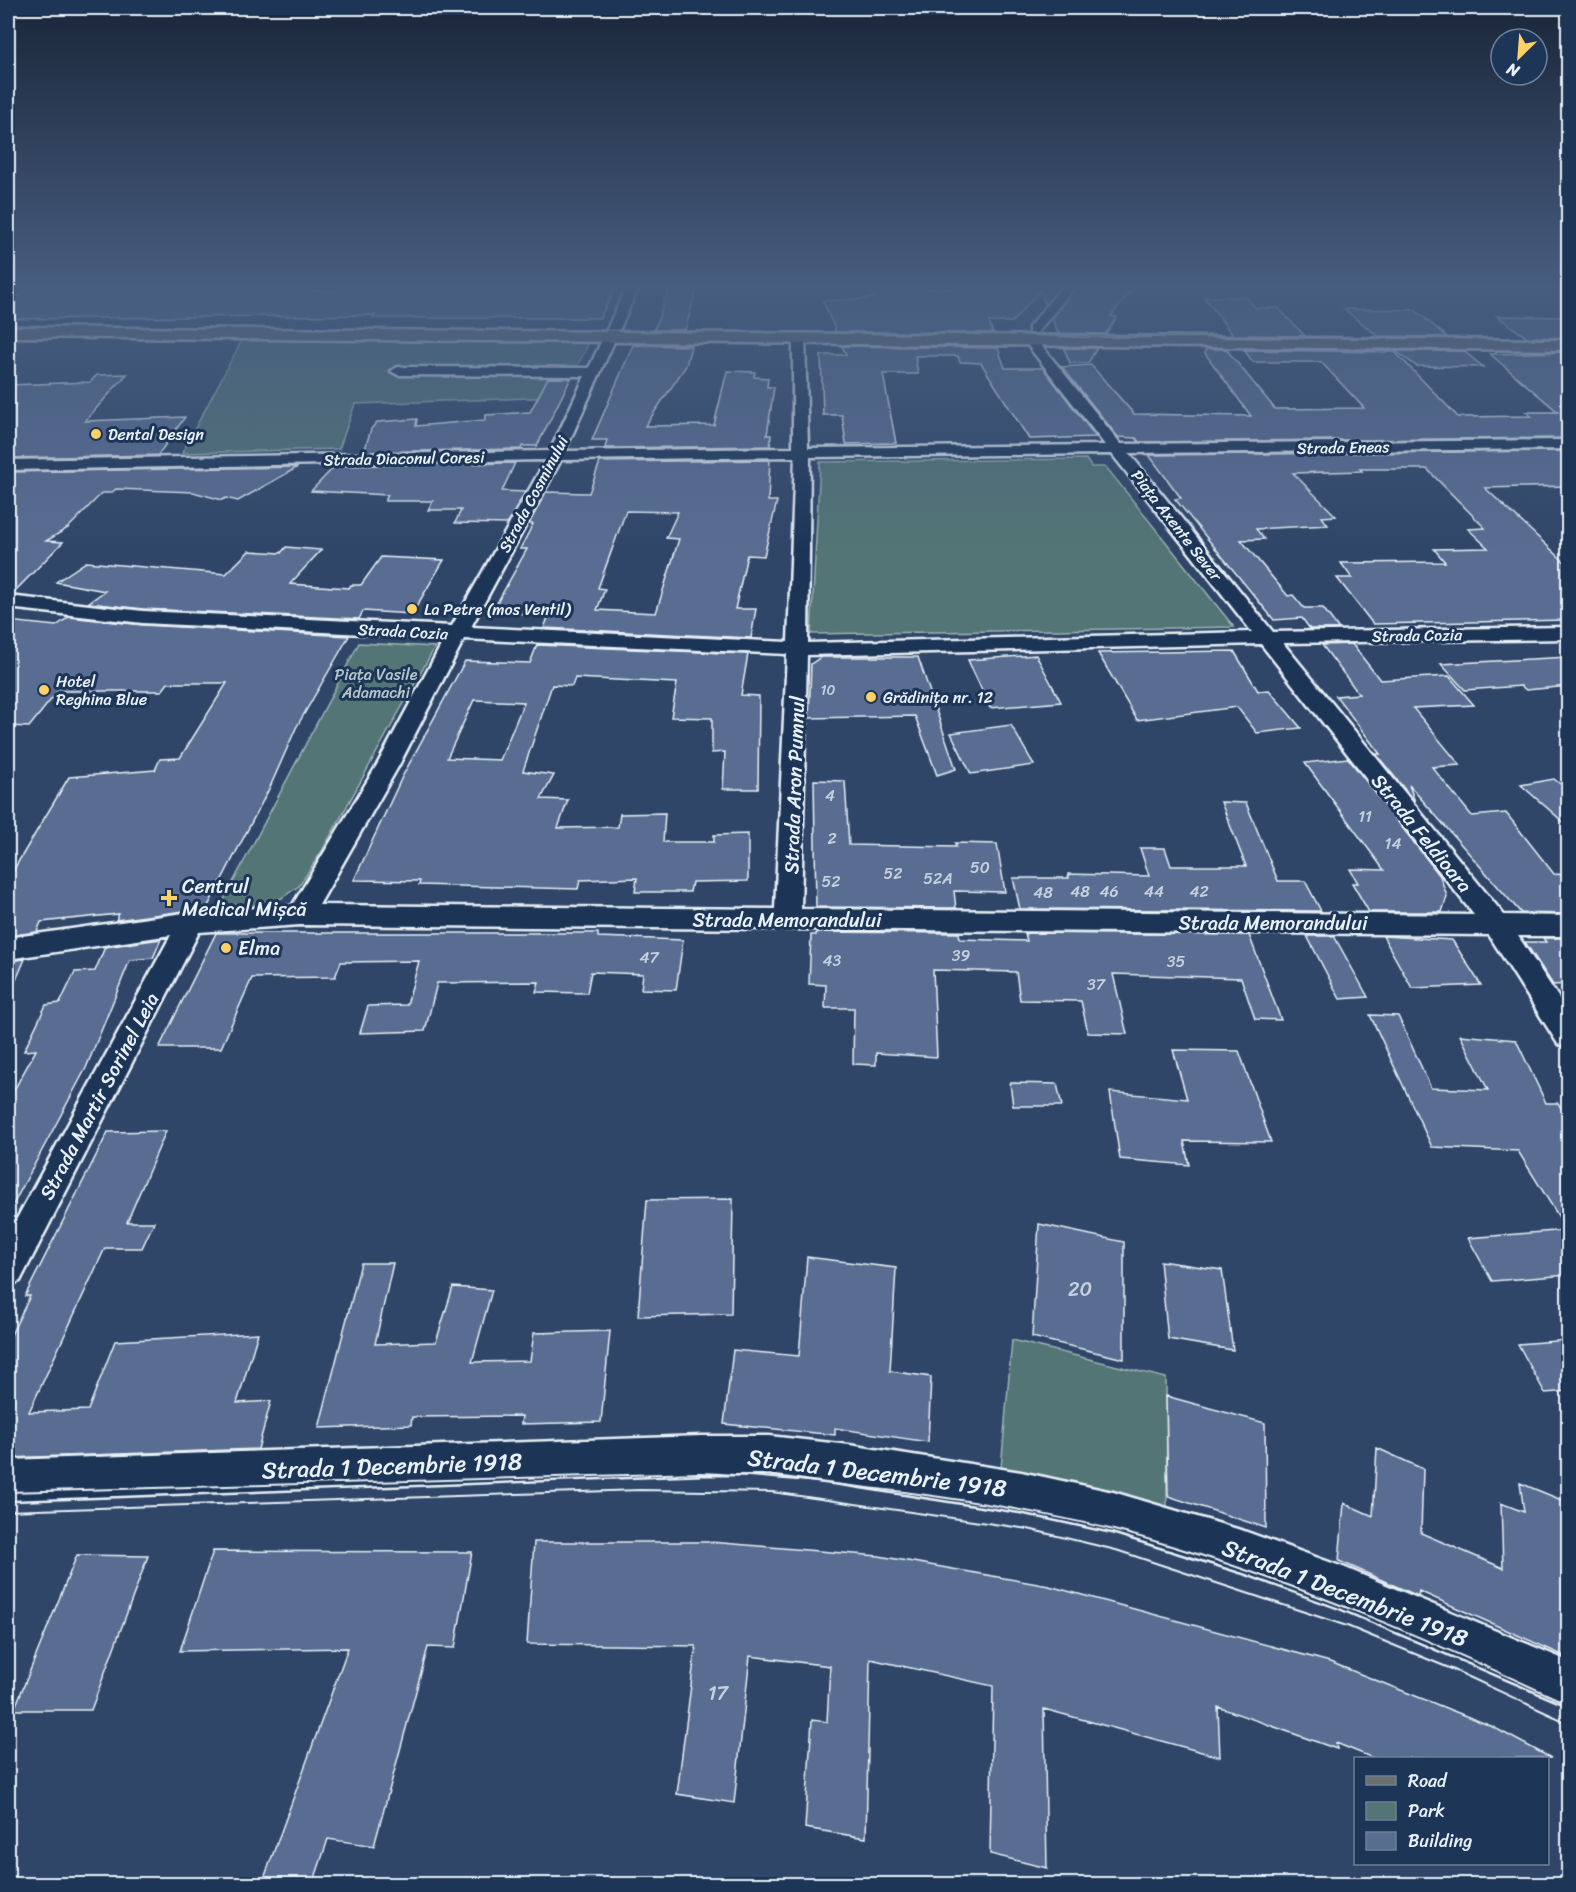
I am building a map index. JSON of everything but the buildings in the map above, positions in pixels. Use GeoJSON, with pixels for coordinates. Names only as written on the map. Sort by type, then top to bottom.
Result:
{"type":"FeatureCollection","features":[{"type":"Feature","properties":{"kind":"street","name":"Strada Cosminului"},"geometry":{"type":"LineString","coordinates":[[457,634],[556,456],[591,374]]}},
{"type":"Feature","properties":{"kind":"street"},"geometry":{"type":"LineString","coordinates":[[800,374],[801,453],[804,464],[799,650],[1265,638]]}},
{"type":"Feature","properties":{"kind":"street"},"geometry":{"type":"LineString","coordinates":[[1062,374],[1118,450]]}},
{"type":"Feature","properties":{"kind":"street","name":"Strada Eneas"},"geometry":{"type":"LineString","coordinates":[[1118,450],[1569,444]]}},
{"type":"Feature","properties":{"kind":"street","name":"Piața Axente Sever"},"geometry":{"type":"LineString","coordinates":[[801,453],[1118,450],[1265,638]]}},
{"type":"Feature","properties":{"kind":"street","name":"Strada Diaconul Coresi"},"geometry":{"type":"LineString","coordinates":[[8,465],[801,453]]}},
{"type":"Feature","properties":{"kind":"street","name":"Strada Cozia"},"geometry":{"type":"LineString","coordinates":[[8,602],[143,617],[799,650]]}},
{"type":"Feature","properties":{"kind":"street","name":"Strada Cozia"},"geometry":{"type":"LineString","coordinates":[[1265,638],[1569,633]]}},
{"type":"Feature","properties":{"kind":"street"},"geometry":{"type":"LineString","coordinates":[[300,915],[388,765],[457,634]]}},
{"type":"Feature","properties":{"kind":"street","name":"Strada Feldioara"},"geometry":{"type":"LineString","coordinates":[[1265,638],[1496,924],[1569,1035]]}},
{"type":"Feature","properties":{"kind":"street","name":"Strada Aron Pumnul"},"geometry":{"type":"LineString","coordinates":[[788,920],[799,650]]}},
{"type":"Feature","properties":{"kind":"street","name":"Strada Memorandului"},"geometry":{"type":"LineString","coordinates":[[8,948],[190,922],[300,915],[1569,926]]}},
{"type":"Feature","properties":{"kind":"street","name":"Strada Martir Sorinel Leia"},"geometry":{"type":"LineString","coordinates":[[8,1269],[190,922]]}},
{"type":"Feature","properties":{"kind":"street","name":"Strada 1 Decembrie 1918"},"geometry":{"type":"LineString","coordinates":[[8,1480],[702,1455],[769,1455],[1021,1492],[1113,1512],[1163,1526],[1343,1588],[1569,1683]]}},
{"type":"Feature","properties":{"kind":"green space"},"geometry":{"type":"Polygon","coordinates":[[[224,374],[573,374],[561,397],[355,404],[339,449],[182,453],[224,374]]]}},
{"type":"Feature","properties":{"kind":"green space"},"geometry":{"type":"Polygon","coordinates":[[[1086,459],[1091,467],[1106,467],[1234,627],[811,634],[820,462],[1086,459]]]}},
{"type":"Feature","properties":{"kind":"green space","name":"Piața Vasile Adamachi"},"geometry":{"type":"Polygon","coordinates":[[[359,643],[435,647],[322,851],[299,886],[280,899],[263,905],[221,905],[359,643]]]}},
{"type":"Feature","properties":{"kind":"green space"},"geometry":{"type":"Polygon","coordinates":[[[1012,1340],[1166,1378],[1167,1513],[1001,1469],[1012,1340]]]}},
{"type":"Feature","properties":{"kind":"tram line"},"geometry":{"type":"LineString","coordinates":[[8,1492],[700,1473],[776,1478],[904,1492],[1005,1507],[1072,1520],[1138,1536],[1222,1562],[1372,1618],[1568,1704]]}},
{"type":"Feature","properties":{"kind":"tram line"},"geometry":{"type":"LineString","coordinates":[[8,1511],[640,1490],[772,1492],[1028,1529],[1116,1550],[1347,1626],[1454,1670],[1568,1723]]}},
{"type":"Feature","properties":{"kind":"place","name":"Dental Design"},"geometry":{"type":"Point","coordinates":[96,434]}},
{"type":"Feature","properties":{"kind":"place","name":"La Petre (mos Ventil)"},"geometry":{"type":"Point","coordinates":[412,609]}},
{"type":"Feature","properties":{"kind":"place","name":"Hotel Reghina Blue"},"geometry":{"type":"Point","coordinates":[44,690]}},
{"type":"Feature","properties":{"kind":"place","name":"Grădinița nr. 12"},"geometry":{"type":"Point","coordinates":[871,697]}},
{"type":"Feature","properties":{"kind":"place","name":"Centrul Medical Mișcă"},"geometry":{"type":"Point","coordinates":[169,898]}},
{"type":"Feature","properties":{"kind":"place","name":"Elma"},"geometry":{"type":"Point","coordinates":[226,948]}}]}
